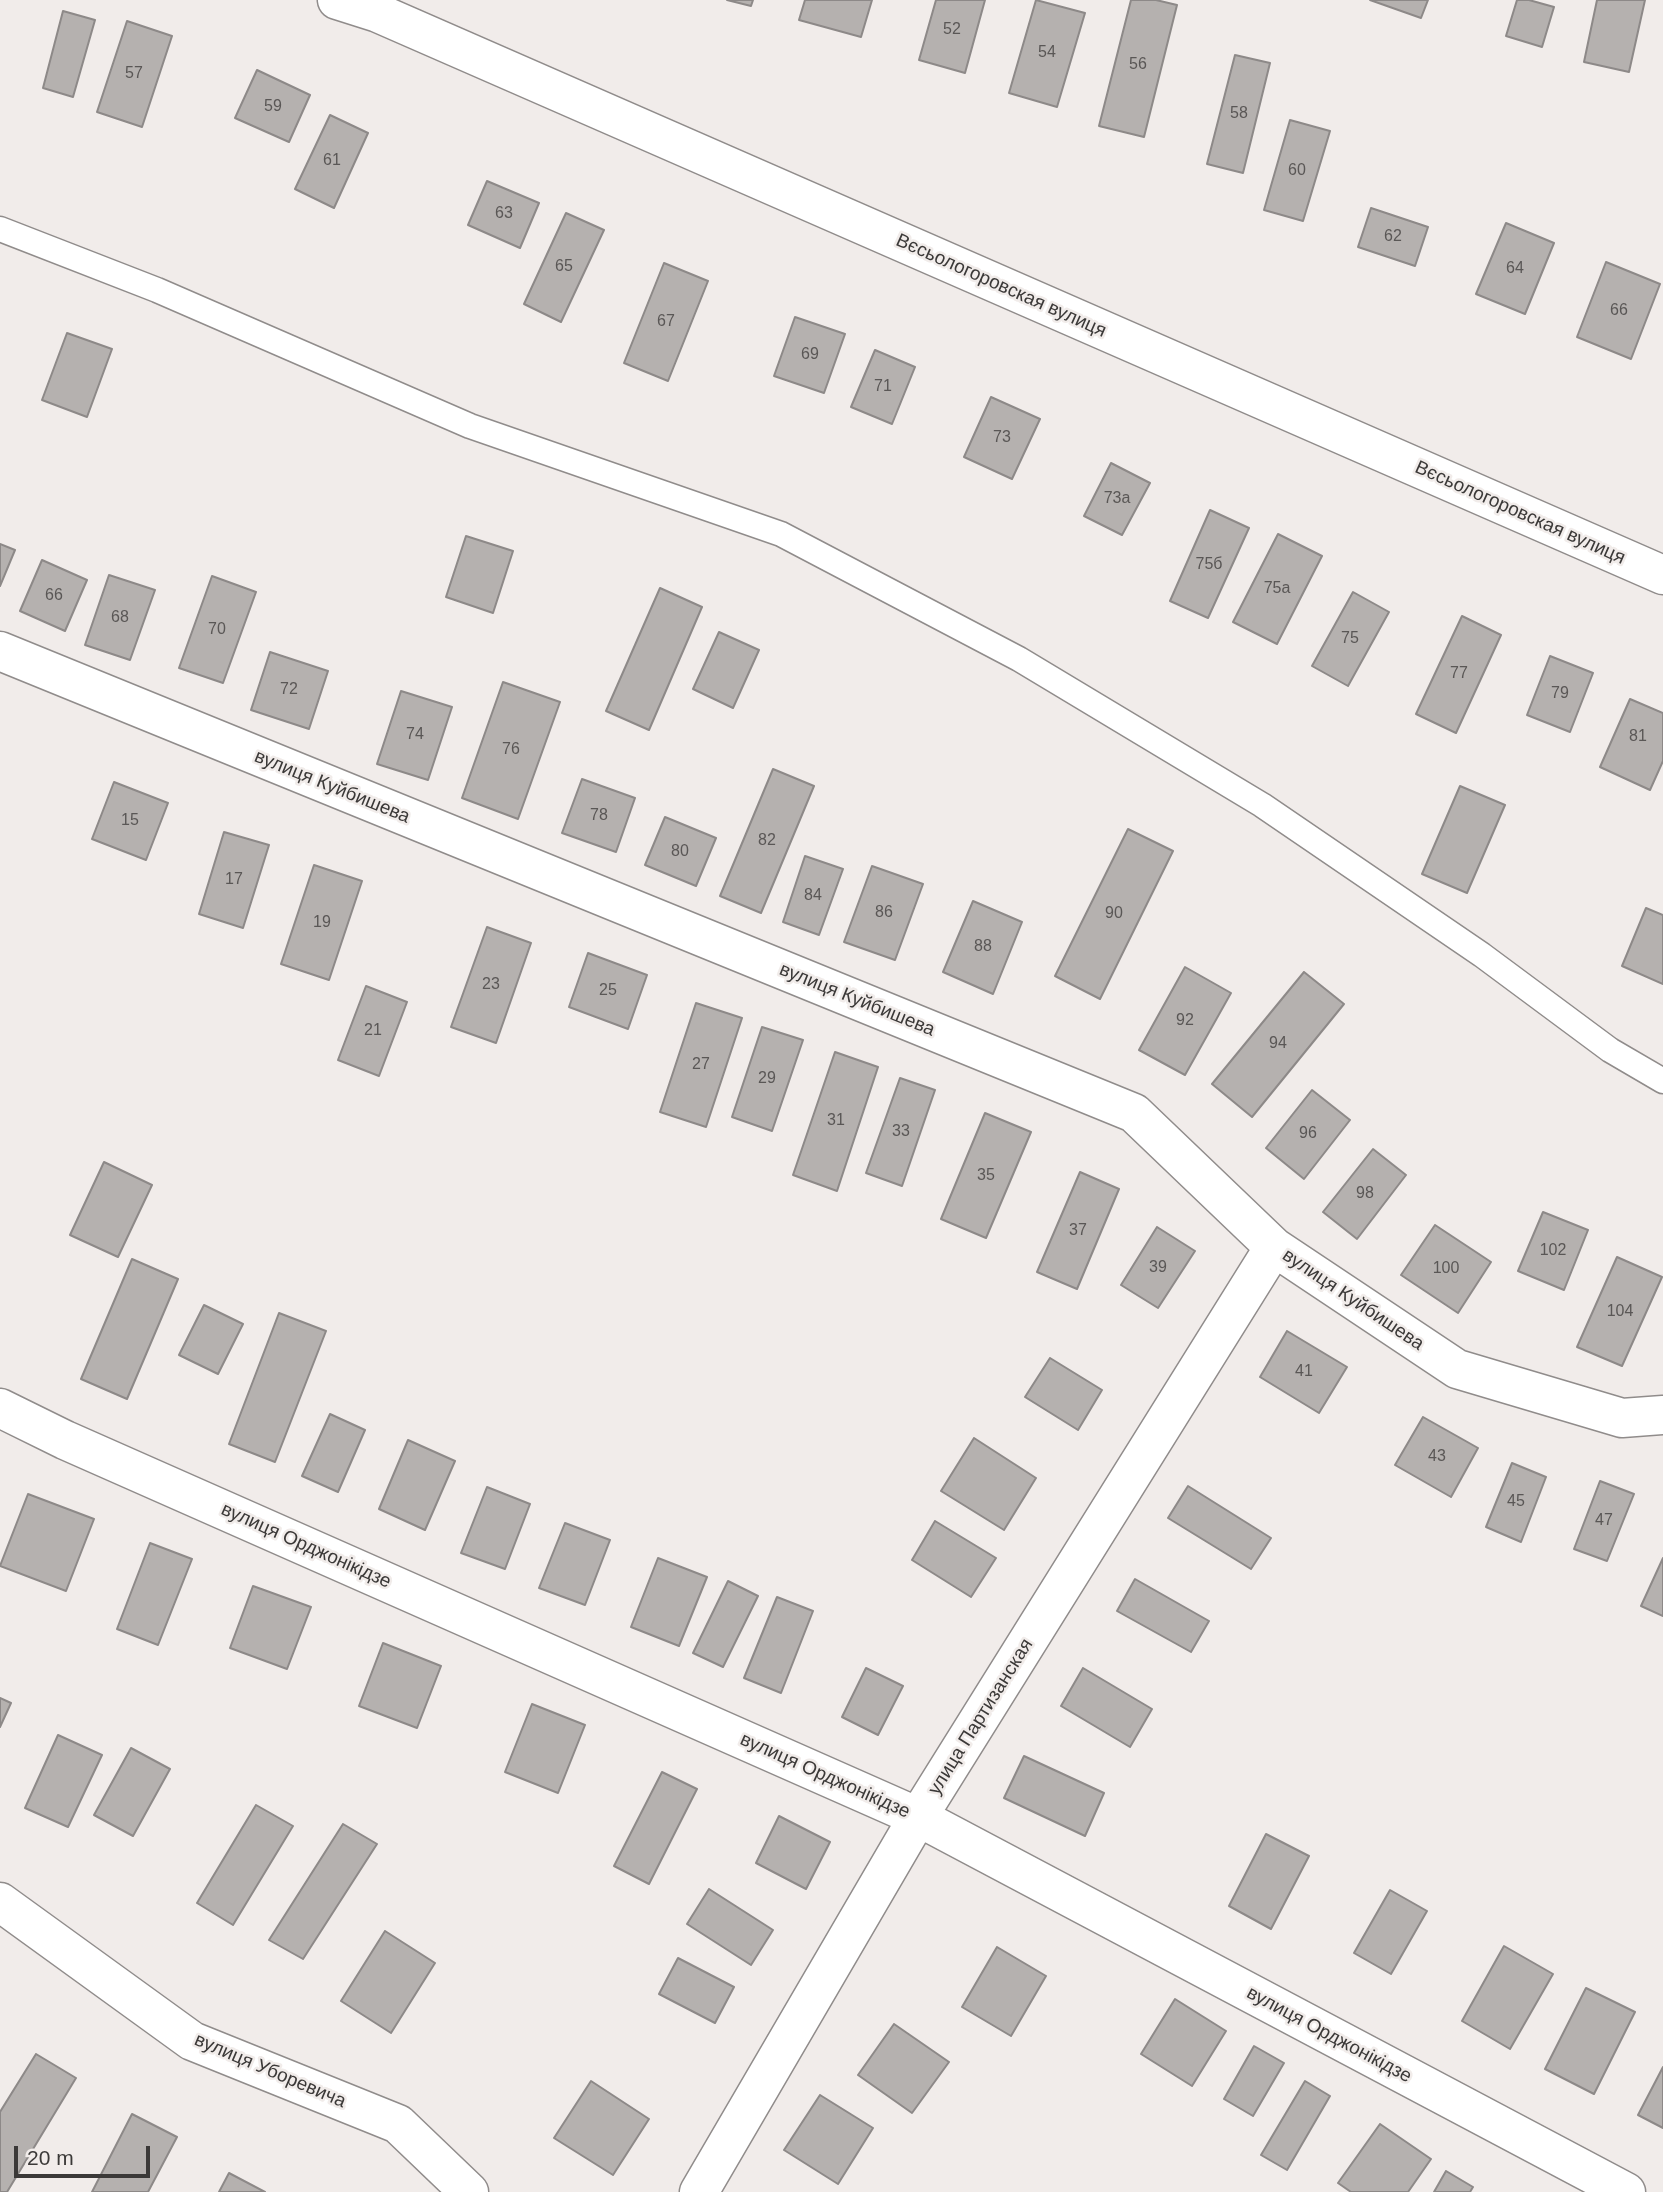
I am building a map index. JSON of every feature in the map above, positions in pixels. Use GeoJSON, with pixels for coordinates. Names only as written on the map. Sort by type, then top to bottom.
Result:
{"type":"FeatureCollection","features":[{"type":"Feature","properties":{"kind":"street","name":"Вєсьологоровская вулиця"},"geometry":{"type":"LineString","coordinates":[[337,0],[380,7],[1663,575]]}},
{"type":"Feature","properties":{"kind":"street","name":"вулиця Куйбишева"},"geometry":{"type":"LineString","coordinates":[[0,651],[1134,1113],[1274,1247],[1457,1368],[1622,1418],[1663,1415]]}},
{"type":"Feature","properties":{"kind":"street","name":"улица Партизанская"},"geometry":{"type":"LineString","coordinates":[[699,2192],[918,1817],[1274,1247]]}},
{"type":"Feature","properties":{"kind":"street","name":"вулиця Орджонікідзе"},"geometry":{"type":"LineString","coordinates":[[0,1408],[65,1440],[918,1817],[1626,2192]]}},
{"type":"Feature","properties":{"kind":"street","name":"вулиця Уборевича"},"geometry":{"type":"LineString","coordinates":[[0,1902],[192,2041],[398,2124],[468,2192]]}},
{"type":"Feature","properties":{"kind":"lane"},"geometry":{"type":"LineString","coordinates":[[0,229],[157,290],[470,426],[782,534],[1019,659],[1262,805],[1482,955],[1610,1050],[1663,1081]]}},
{"type":"Feature","properties":{"kind":"building"},"geometry":{"type":"Polygon","coordinates":[[[727,0],[753,0],[751,6],[727,0]]]}},
{"type":"Feature","properties":{"kind":"building"},"geometry":{"type":"Polygon","coordinates":[[[805,0],[872,0],[861,37],[799,20],[805,0]]]}},
{"type":"Feature","properties":{"kind":"building"},"geometry":{"type":"Polygon","coordinates":[[[936,0],[985,0],[965,73],[919,60],[936,0]]]}},
{"type":"Feature","properties":{"kind":"building"},"geometry":{"type":"Polygon","coordinates":[[[1036,0],[1085,13],[1057,107],[1009,93],[1036,0]]]}},
{"type":"Feature","properties":{"kind":"building"},"geometry":{"type":"Polygon","coordinates":[[[1131,0],[1156,0],[1177,5],[1144,137],[1099,126],[1131,0]]]}},
{"type":"Feature","properties":{"kind":"building"},"geometry":{"type":"Polygon","coordinates":[[[1370,0],[1428,0],[1421,18],[1370,0]]]}},
{"type":"Feature","properties":{"kind":"building"},"geometry":{"type":"Polygon","coordinates":[[[1517,0],[1529,0],[1554,7],[1542,47],[1506,36],[1517,0]]]}},
{"type":"Feature","properties":{"kind":"building"},"geometry":{"type":"Polygon","coordinates":[[[1597,0],[1645,0],[1629,72],[1584,62],[1597,0]]]}},
{"type":"Feature","properties":{"kind":"building"},"geometry":{"type":"Polygon","coordinates":[[[63,11],[95,20],[73,97],[43,88],[63,11]]]}},
{"type":"Feature","properties":{"kind":"building"},"geometry":{"type":"Polygon","coordinates":[[[127,21],[172,36],[142,127],[97,112],[127,21]]]}},
{"type":"Feature","properties":{"kind":"building"},"geometry":{"type":"Polygon","coordinates":[[[1235,55],[1270,63],[1243,173],[1207,164],[1235,55]]]}},
{"type":"Feature","properties":{"kind":"building"},"geometry":{"type":"Polygon","coordinates":[[[257,70],[310,95],[289,142],[235,118],[257,70]]]}},
{"type":"Feature","properties":{"kind":"building"},"geometry":{"type":"Polygon","coordinates":[[[330,115],[368,133],[334,208],[295,189],[330,115]]]}},
{"type":"Feature","properties":{"kind":"building"},"geometry":{"type":"Polygon","coordinates":[[[1290,120],[1330,131],[1303,221],[1264,210],[1290,120]]]}},
{"type":"Feature","properties":{"kind":"building"},"geometry":{"type":"Polygon","coordinates":[[[487,181],[539,203],[520,248],[468,225],[487,181]]]}},
{"type":"Feature","properties":{"kind":"building"},"geometry":{"type":"Polygon","coordinates":[[[1371,208],[1428,227],[1415,266],[1358,247],[1371,208]]]}},
{"type":"Feature","properties":{"kind":"building"},"geometry":{"type":"Polygon","coordinates":[[[566,213],[604,230],[561,322],[524,304],[566,213]]]}},
{"type":"Feature","properties":{"kind":"building"},"geometry":{"type":"Polygon","coordinates":[[[1506,223],[1554,243],[1525,314],[1476,294],[1506,223]]]}},
{"type":"Feature","properties":{"kind":"building"},"geometry":{"type":"Polygon","coordinates":[[[1606,262],[1660,284],[1631,359],[1577,337],[1606,262]]]}},
{"type":"Feature","properties":{"kind":"building"},"geometry":{"type":"Polygon","coordinates":[[[664,263],[708,281],[668,381],[624,363],[664,263]]]}},
{"type":"Feature","properties":{"kind":"building"},"geometry":{"type":"Polygon","coordinates":[[[795,317],[845,334],[824,393],[774,376],[795,317]]]}},
{"type":"Feature","properties":{"kind":"building"},"geometry":{"type":"Polygon","coordinates":[[[67,333],[112,349],[87,417],[42,400],[67,333]]]}},
{"type":"Feature","properties":{"kind":"building"},"geometry":{"type":"Polygon","coordinates":[[[875,350],[915,367],[892,424],[851,407],[875,350]]]}},
{"type":"Feature","properties":{"kind":"building"},"geometry":{"type":"Polygon","coordinates":[[[991,397],[1040,419],[1012,479],[964,457],[991,397]]]}},
{"type":"Feature","properties":{"kind":"building"},"geometry":{"type":"Polygon","coordinates":[[[1111,463],[1150,483],[1122,535],[1084,516],[1111,463]]]}},
{"type":"Feature","properties":{"kind":"building"},"geometry":{"type":"Polygon","coordinates":[[[1210,510],[1249,528],[1208,618],[1170,601],[1210,510]]]}},
{"type":"Feature","properties":{"kind":"building"},"geometry":{"type":"Polygon","coordinates":[[[1278,534],[1322,556],[1277,644],[1233,622],[1278,534]]]}},
{"type":"Feature","properties":{"kind":"building"},"geometry":{"type":"Polygon","coordinates":[[[466,536],[513,551],[493,613],[446,597],[466,536]]]}},
{"type":"Feature","properties":{"kind":"building"},"geometry":{"type":"Polygon","coordinates":[[[0,544],[15,550],[0,586],[0,544]]]}},
{"type":"Feature","properties":{"kind":"building"},"geometry":{"type":"Polygon","coordinates":[[[42,560],[87,580],[65,631],[20,611],[42,560]]]}},
{"type":"Feature","properties":{"kind":"building"},"geometry":{"type":"Polygon","coordinates":[[[109,575],[155,590],[130,660],[85,645],[109,575]]]}},
{"type":"Feature","properties":{"kind":"building"},"geometry":{"type":"Polygon","coordinates":[[[212,576],[256,592],[223,683],[179,668],[212,576]]]}},
{"type":"Feature","properties":{"kind":"building"},"geometry":{"type":"Polygon","coordinates":[[[660,588],[702,607],[649,730],[606,711],[660,588]]]}},
{"type":"Feature","properties":{"kind":"building"},"geometry":{"type":"Polygon","coordinates":[[[1353,592],[1389,612],[1348,686],[1312,666],[1353,592]]]}},
{"type":"Feature","properties":{"kind":"building"},"geometry":{"type":"Polygon","coordinates":[[[1462,616],[1501,635],[1456,733],[1416,714],[1462,616]]]}},
{"type":"Feature","properties":{"kind":"building"},"geometry":{"type":"Polygon","coordinates":[[[719,632],[759,650],[733,708],[693,689],[719,632]]]}},
{"type":"Feature","properties":{"kind":"building"},"geometry":{"type":"Polygon","coordinates":[[[270,652],[328,671],[309,729],[251,710],[270,652]]]}},
{"type":"Feature","properties":{"kind":"building"},"geometry":{"type":"Polygon","coordinates":[[[1550,656],[1593,673],[1570,732],[1527,715],[1550,656]]]}},
{"type":"Feature","properties":{"kind":"building"},"geometry":{"type":"Polygon","coordinates":[[[503,682],[560,702],[518,819],[462,798],[503,682]]]}},
{"type":"Feature","properties":{"kind":"building"},"geometry":{"type":"Polygon","coordinates":[[[401,691],[452,707],[428,780],[377,764],[401,691]]]}},
{"type":"Feature","properties":{"kind":"building"},"geometry":{"type":"Polygon","coordinates":[[[1630,699],[1663,713],[1663,761],[1650,790],[1600,767],[1630,699]]]}},
{"type":"Feature","properties":{"kind":"building"},"geometry":{"type":"Polygon","coordinates":[[[773,769],[814,786],[761,913],[720,896],[773,769]]]}},
{"type":"Feature","properties":{"kind":"building"},"geometry":{"type":"Polygon","coordinates":[[[582,779],[635,798],[616,852],[562,833],[582,779]]]}},
{"type":"Feature","properties":{"kind":"building"},"geometry":{"type":"Polygon","coordinates":[[[114,782],[168,803],[146,860],[92,839],[114,782]]]}},
{"type":"Feature","properties":{"kind":"building"},"geometry":{"type":"Polygon","coordinates":[[[1460,786],[1505,805],[1467,893],[1422,874],[1460,786]]]}},
{"type":"Feature","properties":{"kind":"building"},"geometry":{"type":"Polygon","coordinates":[[[665,817],[716,838],[696,886],[645,865],[665,817]]]}},
{"type":"Feature","properties":{"kind":"building"},"geometry":{"type":"Polygon","coordinates":[[[1128,829],[1173,851],[1100,999],[1055,976],[1128,829]]]}},
{"type":"Feature","properties":{"kind":"building"},"geometry":{"type":"Polygon","coordinates":[[[224,832],[269,845],[243,928],[199,914],[224,832]]]}},
{"type":"Feature","properties":{"kind":"building"},"geometry":{"type":"Polygon","coordinates":[[[805,856],[843,869],[819,935],[783,922],[805,856]]]}},
{"type":"Feature","properties":{"kind":"building"},"geometry":{"type":"Polygon","coordinates":[[[314,865],[362,881],[329,980],[281,964],[314,865]]]}},
{"type":"Feature","properties":{"kind":"building"},"geometry":{"type":"Polygon","coordinates":[[[872,866],[923,884],[895,960],[844,942],[872,866]]]}},
{"type":"Feature","properties":{"kind":"building"},"geometry":{"type":"Polygon","coordinates":[[[973,901],[1022,922],[993,994],[943,972],[973,901]]]}},
{"type":"Feature","properties":{"kind":"building"},"geometry":{"type":"Polygon","coordinates":[[[1646,908],[1663,915],[1663,984],[1622,966],[1646,908]]]}},
{"type":"Feature","properties":{"kind":"building"},"geometry":{"type":"Polygon","coordinates":[[[487,927],[531,943],[496,1043],[451,1027],[487,927]]]}},
{"type":"Feature","properties":{"kind":"building"},"geometry":{"type":"Polygon","coordinates":[[[588,953],[647,975],[628,1029],[569,1007],[588,953]]]}},
{"type":"Feature","properties":{"kind":"building"},"geometry":{"type":"Polygon","coordinates":[[[1185,967],[1231,993],[1185,1075],[1139,1050],[1185,967]]]}},
{"type":"Feature","properties":{"kind":"building"},"geometry":{"type":"Polygon","coordinates":[[[1304,972],[1344,1004],[1252,1117],[1212,1084],[1304,972]]]}},
{"type":"Feature","properties":{"kind":"building"},"geometry":{"type":"Polygon","coordinates":[[[366,986],[407,1002],[379,1076],[338,1060],[366,986]]]}},
{"type":"Feature","properties":{"kind":"building"},"geometry":{"type":"Polygon","coordinates":[[[696,1003],[742,1018],[706,1127],[660,1112],[696,1003]]]}},
{"type":"Feature","properties":{"kind":"building"},"geometry":{"type":"Polygon","coordinates":[[[762,1027],[803,1040],[772,1131],[732,1117],[762,1027]]]}},
{"type":"Feature","properties":{"kind":"building"},"geometry":{"type":"Polygon","coordinates":[[[835,1052],[878,1067],[837,1191],[793,1175],[835,1052]]]}},
{"type":"Feature","properties":{"kind":"building"},"geometry":{"type":"Polygon","coordinates":[[[900,1078],[935,1090],[902,1186],[866,1173],[900,1078]]]}},
{"type":"Feature","properties":{"kind":"building"},"geometry":{"type":"Polygon","coordinates":[[[1312,1090],[1350,1120],[1304,1179],[1266,1148],[1312,1090]]]}},
{"type":"Feature","properties":{"kind":"building"},"geometry":{"type":"Polygon","coordinates":[[[985,1113],[1031,1132],[986,1238],[941,1219],[985,1113]]]}},
{"type":"Feature","properties":{"kind":"building"},"geometry":{"type":"Polygon","coordinates":[[[1373,1149],[1406,1175],[1357,1239],[1323,1212],[1373,1149]]]}},
{"type":"Feature","properties":{"kind":"building"},"geometry":{"type":"Polygon","coordinates":[[[104,1162],[152,1185],[118,1257],[70,1235],[104,1162]]]}},
{"type":"Feature","properties":{"kind":"building"},"geometry":{"type":"Polygon","coordinates":[[[1080,1172],[1119,1189],[1077,1289],[1037,1272],[1080,1172]]]}},
{"type":"Feature","properties":{"kind":"building"},"geometry":{"type":"Polygon","coordinates":[[[1543,1212],[1588,1230],[1564,1290],[1518,1271],[1543,1212]]]}},
{"type":"Feature","properties":{"kind":"building"},"geometry":{"type":"Polygon","coordinates":[[[1435,1225],[1491,1262],[1458,1313],[1401,1275],[1435,1225]]]}},
{"type":"Feature","properties":{"kind":"building"},"geometry":{"type":"Polygon","coordinates":[[[1157,1227],[1195,1251],[1158,1308],[1121,1285],[1157,1227]]]}},
{"type":"Feature","properties":{"kind":"building"},"geometry":{"type":"Polygon","coordinates":[[[1617,1257],[1662,1277],[1622,1366],[1577,1347],[1617,1257]]]}},
{"type":"Feature","properties":{"kind":"building"},"geometry":{"type":"Polygon","coordinates":[[[132,1259],[178,1279],[127,1399],[81,1379],[132,1259]]]}},
{"type":"Feature","properties":{"kind":"building"},"geometry":{"type":"Polygon","coordinates":[[[204,1305],[243,1324],[218,1374],[179,1355],[204,1305]]]}},
{"type":"Feature","properties":{"kind":"building"},"geometry":{"type":"Polygon","coordinates":[[[279,1313],[326,1331],[275,1462],[229,1444],[279,1313]]]}},
{"type":"Feature","properties":{"kind":"building"},"geometry":{"type":"Polygon","coordinates":[[[1287,1331],[1347,1367],[1319,1413],[1260,1377],[1287,1331]]]}},
{"type":"Feature","properties":{"kind":"building"},"geometry":{"type":"Polygon","coordinates":[[[1050,1358],[1102,1390],[1078,1430],[1025,1397],[1050,1358]]]}},
{"type":"Feature","properties":{"kind":"building"},"geometry":{"type":"Polygon","coordinates":[[[330,1414],[365,1430],[338,1492],[302,1476],[330,1414]]]}},
{"type":"Feature","properties":{"kind":"building"},"geometry":{"type":"Polygon","coordinates":[[[1423,1417],[1478,1448],[1451,1497],[1395,1465],[1423,1417]]]}},
{"type":"Feature","properties":{"kind":"building"},"geometry":{"type":"Polygon","coordinates":[[[974,1438],[1036,1478],[1004,1530],[941,1491],[974,1438]]]}},
{"type":"Feature","properties":{"kind":"building"},"geometry":{"type":"Polygon","coordinates":[[[408,1440],[455,1461],[425,1530],[379,1509],[408,1440]]]}},
{"type":"Feature","properties":{"kind":"building"},"geometry":{"type":"Polygon","coordinates":[[[1512,1463],[1546,1477],[1521,1542],[1486,1527],[1512,1463]]]}},
{"type":"Feature","properties":{"kind":"building"},"geometry":{"type":"Polygon","coordinates":[[[1600,1481],[1634,1494],[1607,1561],[1574,1549],[1600,1481]]]}},
{"type":"Feature","properties":{"kind":"building"},"geometry":{"type":"Polygon","coordinates":[[[1188,1486],[1271,1538],[1251,1569],[1168,1518],[1188,1486]]]}},
{"type":"Feature","properties":{"kind":"building"},"geometry":{"type":"Polygon","coordinates":[[[487,1487],[530,1504],[505,1569],[461,1553],[487,1487]]]}},
{"type":"Feature","properties":{"kind":"building"},"geometry":{"type":"Polygon","coordinates":[[[28,1494],[94,1519],[66,1591],[0,1566],[28,1494]]]}},
{"type":"Feature","properties":{"kind":"building"},"geometry":{"type":"Polygon","coordinates":[[[935,1521],[996,1558],[971,1597],[912,1560],[935,1521]]]}},
{"type":"Feature","properties":{"kind":"building"},"geometry":{"type":"Polygon","coordinates":[[[565,1523],[610,1540],[585,1605],[539,1588],[565,1523]]]}},
{"type":"Feature","properties":{"kind":"building"},"geometry":{"type":"Polygon","coordinates":[[[150,1543],[192,1559],[158,1645],[117,1629],[150,1543]]]}},
{"type":"Feature","properties":{"kind":"building"},"geometry":{"type":"Polygon","coordinates":[[[658,1558],[707,1577],[679,1646],[631,1627],[658,1558]]]}},
{"type":"Feature","properties":{"kind":"building"},"geometry":{"type":"Polygon","coordinates":[[[1663,1558],[1663,1616],[1641,1606],[1663,1558]]]}},
{"type":"Feature","properties":{"kind":"building"},"geometry":{"type":"Polygon","coordinates":[[[1135,1579],[1209,1621],[1191,1652],[1117,1611],[1135,1579]]]}},
{"type":"Feature","properties":{"kind":"building"},"geometry":{"type":"Polygon","coordinates":[[[728,1581],[758,1596],[723,1667],[693,1653],[728,1581]]]}},
{"type":"Feature","properties":{"kind":"building"},"geometry":{"type":"Polygon","coordinates":[[[253,1586],[311,1607],[287,1669],[230,1648],[253,1586]]]}},
{"type":"Feature","properties":{"kind":"building"},"geometry":{"type":"Polygon","coordinates":[[[777,1597],[813,1611],[781,1693],[744,1678],[777,1597]]]}},
{"type":"Feature","properties":{"kind":"building"},"geometry":{"type":"Polygon","coordinates":[[[383,1643],[441,1666],[417,1728],[359,1706],[383,1643]]]}},
{"type":"Feature","properties":{"kind":"building"},"geometry":{"type":"Polygon","coordinates":[[[866,1668],[903,1686],[878,1735],[842,1717],[866,1668]]]}},
{"type":"Feature","properties":{"kind":"building"},"geometry":{"type":"Polygon","coordinates":[[[1083,1668],[1152,1709],[1130,1747],[1061,1706],[1083,1668]]]}},
{"type":"Feature","properties":{"kind":"building"},"geometry":{"type":"Polygon","coordinates":[[[0,1698],[11,1703],[0,1727],[0,1698]]]}},
{"type":"Feature","properties":{"kind":"building"},"geometry":{"type":"Polygon","coordinates":[[[532,1704],[585,1725],[558,1793],[505,1772],[532,1704]]]}},
{"type":"Feature","properties":{"kind":"building"},"geometry":{"type":"Polygon","coordinates":[[[58,1735],[102,1755],[68,1827],[25,1808],[58,1735]]]}},
{"type":"Feature","properties":{"kind":"building"},"geometry":{"type":"Polygon","coordinates":[[[131,1748],[170,1769],[133,1836],[94,1815],[131,1748]]]}},
{"type":"Feature","properties":{"kind":"building"},"geometry":{"type":"Polygon","coordinates":[[[1024,1756],[1104,1793],[1085,1836],[1004,1798],[1024,1756]]]}},
{"type":"Feature","properties":{"kind":"building"},"geometry":{"type":"Polygon","coordinates":[[[662,1772],[697,1789],[649,1884],[614,1866],[662,1772]]]}},
{"type":"Feature","properties":{"kind":"building"},"geometry":{"type":"Polygon","coordinates":[[[256,1805],[293,1826],[233,1925],[197,1903],[256,1805]]]}},
{"type":"Feature","properties":{"kind":"building"},"geometry":{"type":"Polygon","coordinates":[[[779,1816],[830,1842],[806,1889],[756,1863],[779,1816]]]}},
{"type":"Feature","properties":{"kind":"building"},"geometry":{"type":"Polygon","coordinates":[[[343,1824],[377,1844],[303,1959],[269,1940],[343,1824]]]}},
{"type":"Feature","properties":{"kind":"building"},"geometry":{"type":"Polygon","coordinates":[[[1266,1834],[1309,1856],[1271,1929],[1229,1906],[1266,1834]]]}},
{"type":"Feature","properties":{"kind":"building"},"geometry":{"type":"Polygon","coordinates":[[[709,1889],[773,1930],[751,1965],[687,1924],[709,1889]]]}},
{"type":"Feature","properties":{"kind":"building"},"geometry":{"type":"Polygon","coordinates":[[[1390,1890],[1427,1911],[1391,1974],[1354,1953],[1390,1890]]]}},
{"type":"Feature","properties":{"kind":"building"},"geometry":{"type":"Polygon","coordinates":[[[385,1931],[435,1963],[391,2033],[341,2001],[385,1931]]]}},
{"type":"Feature","properties":{"kind":"building"},"geometry":{"type":"Polygon","coordinates":[[[1504,1946],[1553,1974],[1510,2049],[1462,2021],[1504,1946]]]}},
{"type":"Feature","properties":{"kind":"building"},"geometry":{"type":"Polygon","coordinates":[[[997,1947],[1046,1976],[1011,2036],[962,2007],[997,1947]]]}},
{"type":"Feature","properties":{"kind":"building"},"geometry":{"type":"Polygon","coordinates":[[[678,1958],[734,1987],[715,2023],[659,1994],[678,1958]]]}},
{"type":"Feature","properties":{"kind":"building"},"geometry":{"type":"Polygon","coordinates":[[[1586,1988],[1635,2012],[1594,2094],[1545,2069],[1586,1988]]]}},
{"type":"Feature","properties":{"kind":"building"},"geometry":{"type":"Polygon","coordinates":[[[1175,1999],[1226,2031],[1192,2086],[1141,2054],[1175,1999]]]}},
{"type":"Feature","properties":{"kind":"building"},"geometry":{"type":"Polygon","coordinates":[[[894,2024],[949,2062],[912,2113],[858,2075],[894,2024]]]}},
{"type":"Feature","properties":{"kind":"building"},"geometry":{"type":"Polygon","coordinates":[[[1254,2046],[1284,2063],[1253,2116],[1224,2099],[1254,2046]]]}},
{"type":"Feature","properties":{"kind":"building"},"geometry":{"type":"Polygon","coordinates":[[[36,2054],[76,2078],[7,2192],[0,2192],[0,2112],[36,2054]]]}},
{"type":"Feature","properties":{"kind":"building"},"geometry":{"type":"Polygon","coordinates":[[[1663,2067],[1663,2128],[1638,2115],[1663,2067]]]}},
{"type":"Feature","properties":{"kind":"building"},"geometry":{"type":"Polygon","coordinates":[[[591,2081],[649,2119],[613,2175],[554,2138],[591,2081]]]}},
{"type":"Feature","properties":{"kind":"building"},"geometry":{"type":"Polygon","coordinates":[[[1305,2081],[1330,2096],[1287,2170],[1261,2155],[1305,2081]]]}},
{"type":"Feature","properties":{"kind":"building"},"geometry":{"type":"Polygon","coordinates":[[[820,2095],[873,2128],[838,2184],[784,2150],[820,2095]]]}},
{"type":"Feature","properties":{"kind":"building"},"geometry":{"type":"Polygon","coordinates":[[[132,2114],[177,2137],[148,2192],[92,2192],[132,2114]]]}},
{"type":"Feature","properties":{"kind":"building"},"geometry":{"type":"Polygon","coordinates":[[[1380,2124],[1431,2159],[1408,2192],[1351,2192],[1338,2183],[1380,2124]]]}},
{"type":"Feature","properties":{"kind":"building"},"geometry":{"type":"Polygon","coordinates":[[[1446,2171],[1473,2187],[1470,2192],[1434,2192],[1446,2171]]]}},
{"type":"Feature","properties":{"kind":"building"},"geometry":{"type":"Polygon","coordinates":[[[229,2173],[265,2192],[219,2192],[229,2173]]]}}]}
